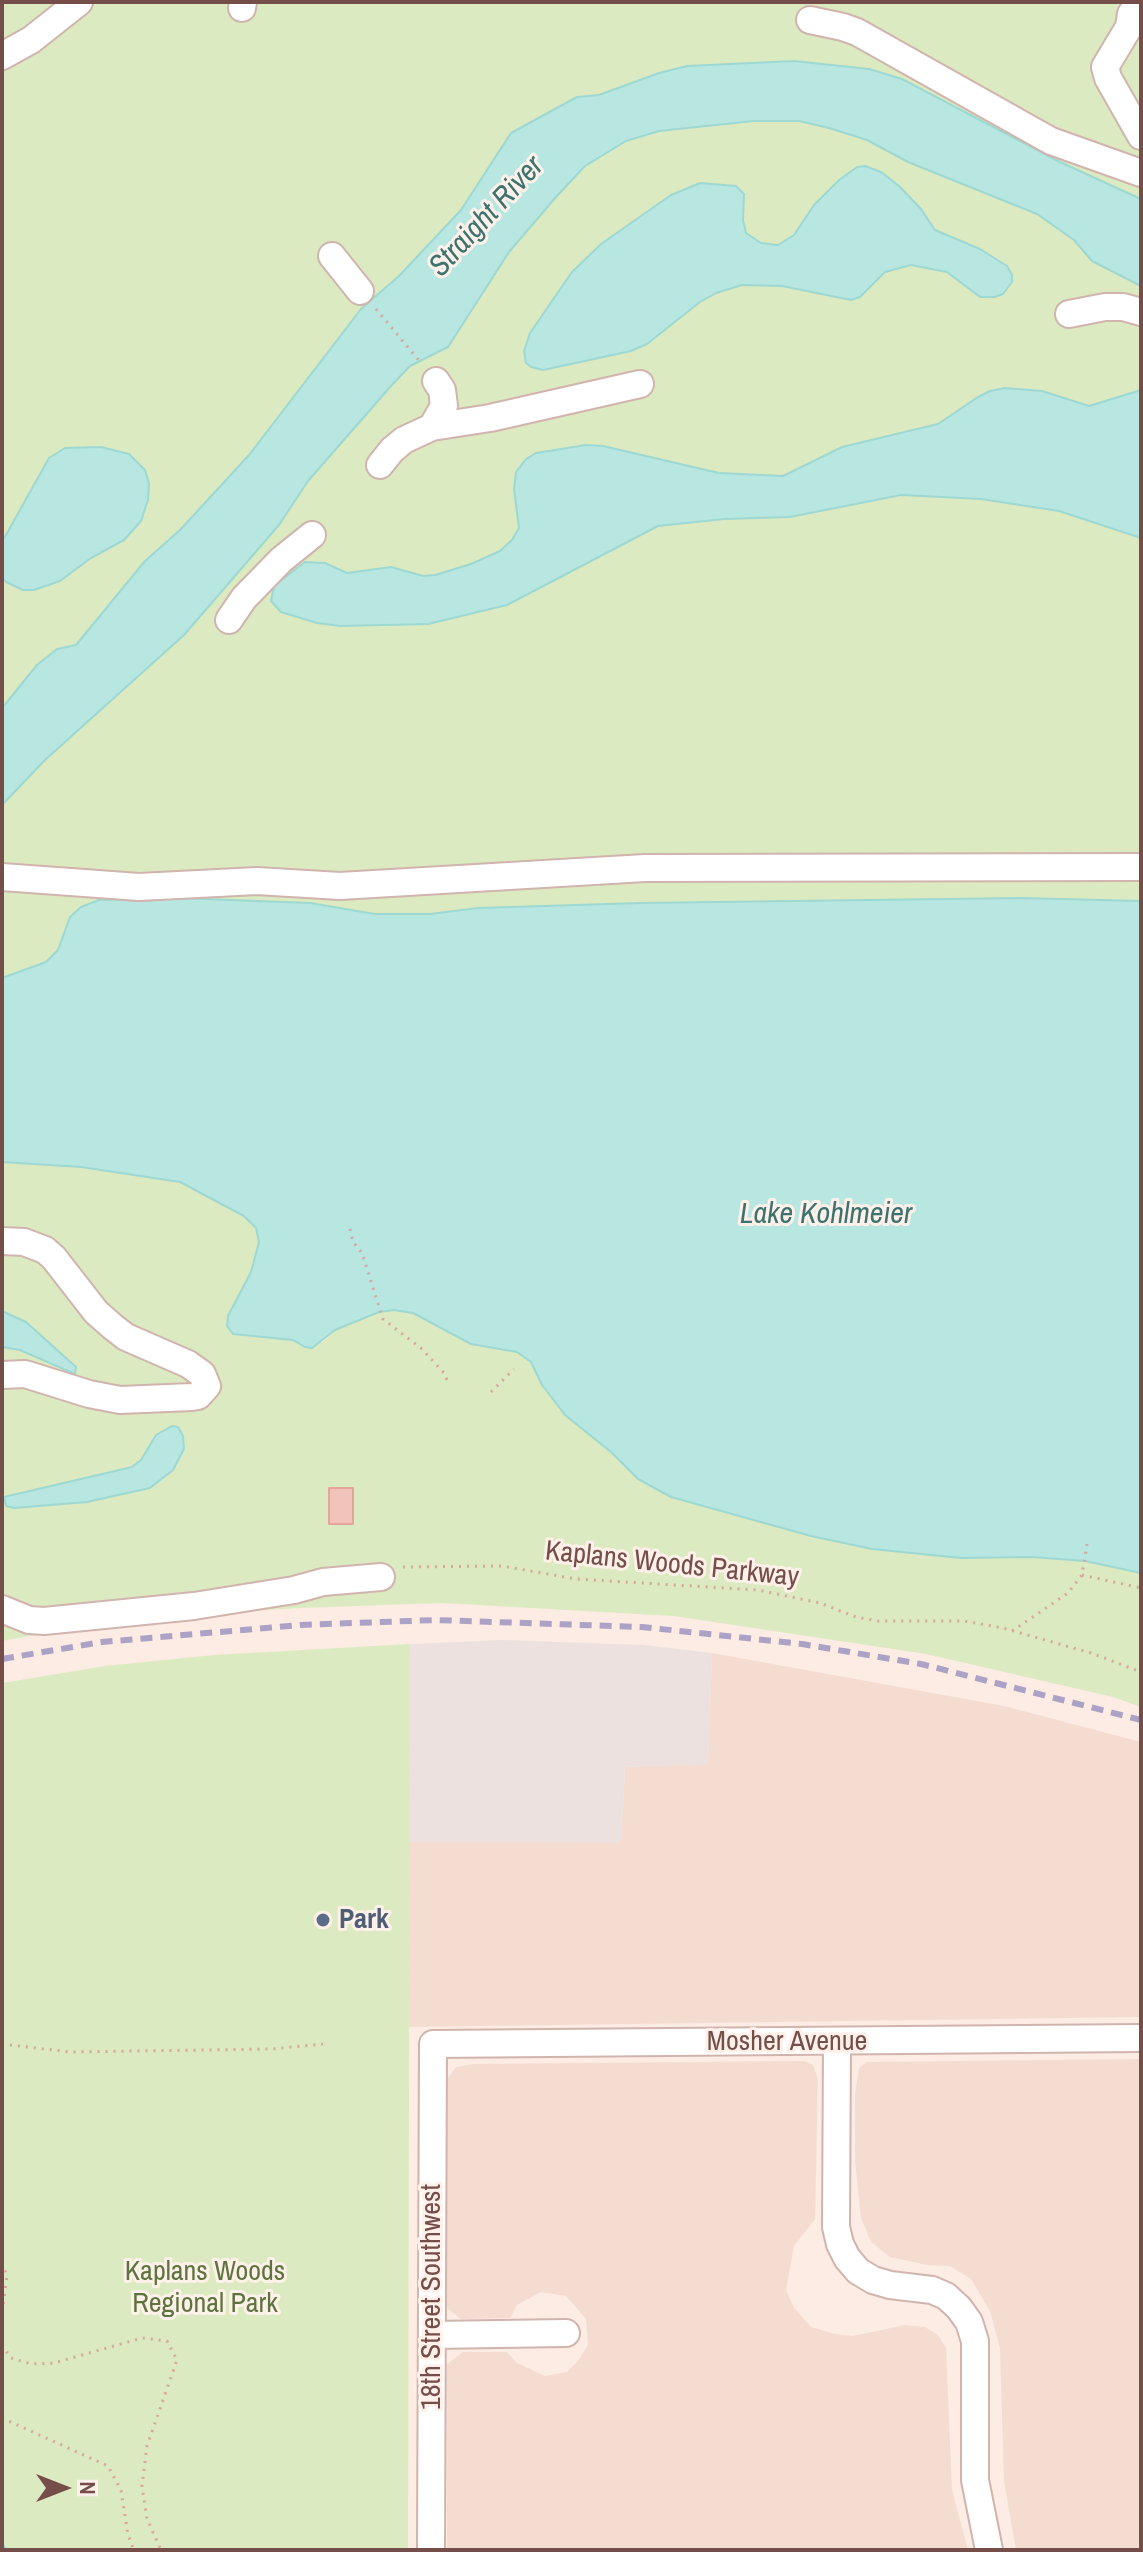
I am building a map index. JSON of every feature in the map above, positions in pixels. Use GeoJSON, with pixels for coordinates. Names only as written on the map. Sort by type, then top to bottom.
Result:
{"type":"FeatureCollection","features":[{"type":"Feature","properties":{"kind":"street"},"geometry":{"type":"LineString","coordinates":[[2,56],[31,40],[79,2]]}},
{"type":"Feature","properties":{"kind":"street"},"geometry":{"type":"LineString","coordinates":[[1136,2],[1138,4],[1131,14],[1129,27],[1105,67],[1108,78],[1141,136]]}},
{"type":"Feature","properties":{"kind":"street"},"geometry":{"type":"LineString","coordinates":[[810,20],[857,32],[1051,141],[1141,173]]}},
{"type":"Feature","properties":{"kind":"street"},"geometry":{"type":"LineString","coordinates":[[332,256],[360,291]]}},
{"type":"Feature","properties":{"kind":"street"},"geometry":{"type":"LineString","coordinates":[[1069,314],[1105,307],[1123,307],[1141,312]]}},
{"type":"Feature","properties":{"kind":"street"},"geometry":{"type":"LineString","coordinates":[[432,427],[444,406],[442,390],[436,381]]}},
{"type":"Feature","properties":{"kind":"street"},"geometry":{"type":"LineString","coordinates":[[380,465],[404,440],[432,427],[640,384]]}},
{"type":"Feature","properties":{"kind":"street"},"geometry":{"type":"LineString","coordinates":[[236,609],[281,560],[312,535]]}},
{"type":"Feature","properties":{"kind":"street"},"geometry":{"type":"LineString","coordinates":[[2,877],[139,887],[257,881],[353,886],[645,868],[1141,867]]}},
{"type":"Feature","properties":{"kind":"street"},"geometry":{"type":"LineString","coordinates":[[2,1241],[24,1242],[45,1250],[96,1312],[113,1327],[126,1337],[188,1364],[202,1374],[207,1386],[198,1396],[192,1397],[120,1400],[25,1374],[2,1375]]}},
{"type":"Feature","properties":{"kind":"street"},"geometry":{"type":"LineString","coordinates":[[5,1614],[29,1620],[66,1620],[194,1606],[388,1572]]}},
{"type":"Feature","properties":{"kind":"street","name":"Mosher Avenue"},"geometry":{"type":"LineString","coordinates":[[433,2044],[1141,2038]]}},
{"type":"Feature","properties":{"kind":"street"},"geometry":{"type":"LineString","coordinates":[[837,2042],[836,2227],[840,2244],[858,2271],[890,2285],[932,2290],[946,2296],[969,2322],[975,2341],[975,2480],[989,2550]]}},
{"type":"Feature","properties":{"kind":"street","name":"18th Street Southwest"},"geometry":{"type":"LineString","coordinates":[[431,2550],[433,2044]]}},
{"type":"Feature","properties":{"kind":"street"},"geometry":{"type":"LineString","coordinates":[[432,2335],[566,2333]]}},
{"type":"Feature","properties":{"kind":"path"},"geometry":{"type":"LineString","coordinates":[[360,291],[436,381]]}},
{"type":"Feature","properties":{"kind":"path"},"geometry":{"type":"LineString","coordinates":[[350,1229],[353,1242],[362,1253],[383,1319],[422,1349],[444,1373],[449,1384]]}},
{"type":"Feature","properties":{"kind":"path"},"geometry":{"type":"LineString","coordinates":[[491,1392],[514,1369]]}},
{"type":"Feature","properties":{"kind":"path"},"geometry":{"type":"LineString","coordinates":[[1012,1631],[1068,1593],[1082,1575],[1088,1538]]}},
{"type":"Feature","properties":{"kind":"path","name":"Kaplans Woods Parkway"},"geometry":{"type":"LineString","coordinates":[[388,1572],[502,1566],[576,1579],[758,1590],[806,1599],[856,1617],[878,1621],[964,1621],[1012,1631],[1091,1653],[1141,1672]]}},
{"type":"Feature","properties":{"kind":"path"},"geometry":{"type":"LineString","coordinates":[[1082,1575],[1141,1588]]}},
{"type":"Feature","properties":{"kind":"path"},"geometry":{"type":"LineString","coordinates":[[2,2044],[70,2052],[272,2049],[323,2044]]}},
{"type":"Feature","properties":{"kind":"path"},"geometry":{"type":"LineString","coordinates":[[2,2263],[7,2276],[2,2313]]}},
{"type":"Feature","properties":{"kind":"path"},"geometry":{"type":"LineString","coordinates":[[2,2345],[11,2358],[31,2364],[54,2363],[142,2338],[167,2341],[177,2360],[147,2446],[142,2486],[147,2519],[161,2550]]}},
{"type":"Feature","properties":{"kind":"path"},"geometry":{"type":"LineString","coordinates":[[2,2418],[108,2466],[121,2490],[128,2535],[134,2550]]}},
{"type":"Feature","properties":{"kind":"shaded area"},"geometry":{"type":"Polygon","coordinates":[[[502,1640],[644,1645],[712,1653],[708,1764],[625,1767],[621,1843],[409,1842],[410,1644],[502,1640]]]}},
{"type":"Feature","properties":{"kind":"shaded area"},"geometry":{"type":"Polygon","coordinates":[[[712,1653],[1004,1706],[1141,1742],[1141,2017],[409,2027],[409,1842],[621,1842],[625,1767],[708,1763],[712,1653]]]}},
{"type":"Feature","properties":{"kind":"shaded area"},"geometry":{"type":"Polygon","coordinates":[[[1141,2059],[1141,2550],[1016,2550],[1004,2481],[1000,2348],[990,2311],[971,2279],[950,2266],[927,2265],[890,2257],[871,2242],[861,2218],[855,2161],[855,2095],[859,2068],[867,2062],[1141,2059]]]}},
{"type":"Feature","properties":{"kind":"shaded area"},"geometry":{"type":"Polygon","coordinates":[[[803,2061],[813,2065],[818,2079],[815,2219],[794,2246],[786,2290],[794,2308],[811,2327],[853,2336],[905,2325],[925,2327],[938,2335],[946,2348],[952,2490],[968,2550],[447,2550],[447,2364],[463,2352],[507,2352],[517,2363],[545,2376],[567,2372],[588,2345],[586,2319],[566,2296],[541,2292],[517,2305],[510,2318],[461,2319],[447,2308],[444,2084],[456,2067],[474,2064],[803,2061]]]}},
{"type":"Feature","properties":{"kind":"green space"},"geometry":{"type":"Polygon","coordinates":[[[2,2],[1141,2],[1141,901],[1021,898],[640,903],[375,914],[310,903],[177,898],[99,900],[81,907],[70,917],[58,951],[46,962],[2,978],[2,2]]]}},
{"type":"Feature","properties":{"kind":"green space"},"geometry":{"type":"Polygon","coordinates":[[[2,1162],[81,1167],[180,1182],[244,1216],[256,1228],[259,1242],[251,1271],[228,1316],[243,1336],[293,1340],[305,1347],[323,1342],[335,1330],[379,1312],[394,1310],[413,1313],[449,1333],[517,1352],[531,1362],[542,1385],[638,1479],[872,1549],[961,1558],[1032,1557],[1085,1561],[1141,1573],[1141,1707],[1113,1697],[926,1654],[674,1616],[442,1603],[301,1608],[99,1624],[2,1641],[2,1162]]]}},
{"type":"Feature","properties":{"kind":"green space","name":"Kaplans Woods Regional Park"},"geometry":{"type":"Polygon","coordinates":[[[410,1644],[408,2550],[2,2550],[2,1683],[105,1666],[214,1655],[410,1644]]]}},
{"type":"Feature","properties":{"kind":"water","name":"Straight River"},"geometry":{"type":"Polygon","coordinates":[[[794,61],[869,69],[902,79],[1060,162],[1141,199],[1141,286],[1092,261],[1074,240],[1037,214],[908,162],[867,140],[829,128],[799,121],[754,121],[659,131],[626,141],[585,166],[556,197],[509,252],[448,347],[410,366],[391,386],[308,481],[279,525],[184,635],[45,760],[2,805],[2,708],[37,665],[57,649],[76,645],[145,561],[180,530],[249,455],[361,309],[399,276],[461,210],[511,133],[577,97],[599,95],[659,73],[687,66],[794,61]]]}},
{"type":"Feature","properties":{"kind":"water"},"geometry":{"type":"Polygon","coordinates":[[[865,166],[881,172],[899,186],[921,209],[935,230],[980,249],[1007,266],[1012,282],[1003,294],[980,297],[947,272],[911,265],[885,272],[860,297],[851,300],[782,286],[742,285],[700,302],[647,344],[631,351],[543,370],[526,363],[524,351],[530,333],[572,272],[601,244],[671,195],[700,183],[736,186],[744,194],[746,233],[761,243],[778,245],[794,235],[814,205],[839,180],[857,167],[865,166]]]}},
{"type":"Feature","properties":{"kind":"water"},"geometry":{"type":"Polygon","coordinates":[[[1005,388],[1042,391],[1089,406],[1141,390],[1141,538],[1059,511],[981,499],[901,495],[790,517],[724,519],[658,526],[507,605],[428,624],[340,626],[317,623],[281,612],[271,601],[274,586],[305,562],[325,563],[347,573],[391,567],[423,576],[471,564],[500,551],[519,528],[514,489],[516,472],[526,459],[536,453],[586,445],[603,446],[719,473],[783,476],[842,447],[938,424],[978,397],[1005,388]]]}},
{"type":"Feature","properties":{"kind":"water"},"geometry":{"type":"Polygon","coordinates":[[[101,447],[129,454],[145,470],[149,483],[148,500],[141,521],[124,540],[91,558],[60,581],[34,590],[23,590],[6,582],[2,577],[2,542],[49,458],[65,448],[101,447]]]}},
{"type":"Feature","properties":{"kind":"water","name":"Lake Kohlmeier"},"geometry":{"type":"Polygon","coordinates":[[[177,898],[310,903],[375,914],[640,903],[1021,898],[1141,901],[1141,1573],[1085,1561],[1032,1557],[961,1558],[872,1549],[811,1536],[671,1497],[638,1479],[611,1452],[565,1415],[542,1385],[531,1362],[517,1352],[471,1344],[413,1313],[394,1310],[379,1312],[335,1330],[312,1348],[293,1340],[233,1334],[227,1326],[228,1316],[251,1272],[259,1242],[256,1228],[244,1216],[180,1182],[81,1167],[2,1162],[2,978],[46,962],[58,950],[70,917],[81,907],[99,900],[177,898]]]}},
{"type":"Feature","properties":{"kind":"water"},"geometry":{"type":"Polygon","coordinates":[[[2,1311],[26,1322],[76,1367],[75,1374],[20,1350],[2,1347],[2,1311]]]}},
{"type":"Feature","properties":{"kind":"water"},"geometry":{"type":"Polygon","coordinates":[[[172,1426],[178,1427],[183,1436],[184,1449],[173,1470],[150,1488],[87,1502],[6,1506],[4,1497],[132,1467],[141,1460],[156,1435],[172,1426]]]}},
{"type":"Feature","properties":{"kind":"building"},"geometry":{"type":"Polygon","coordinates":[[[329,1488],[353,1488],[353,1524],[329,1524],[329,1488]]]}},
{"type":"Feature","properties":{"kind":"railway"},"geometry":{"type":"LineString","coordinates":[[2,1659],[102,1642],[301,1625],[436,1620],[642,1627],[802,1644],[921,1664],[1141,1720]]}},
{"type":"Feature","properties":{"kind":"place","name":"Park"},"geometry":{"type":"Point","coordinates":[323,1920]}}]}
